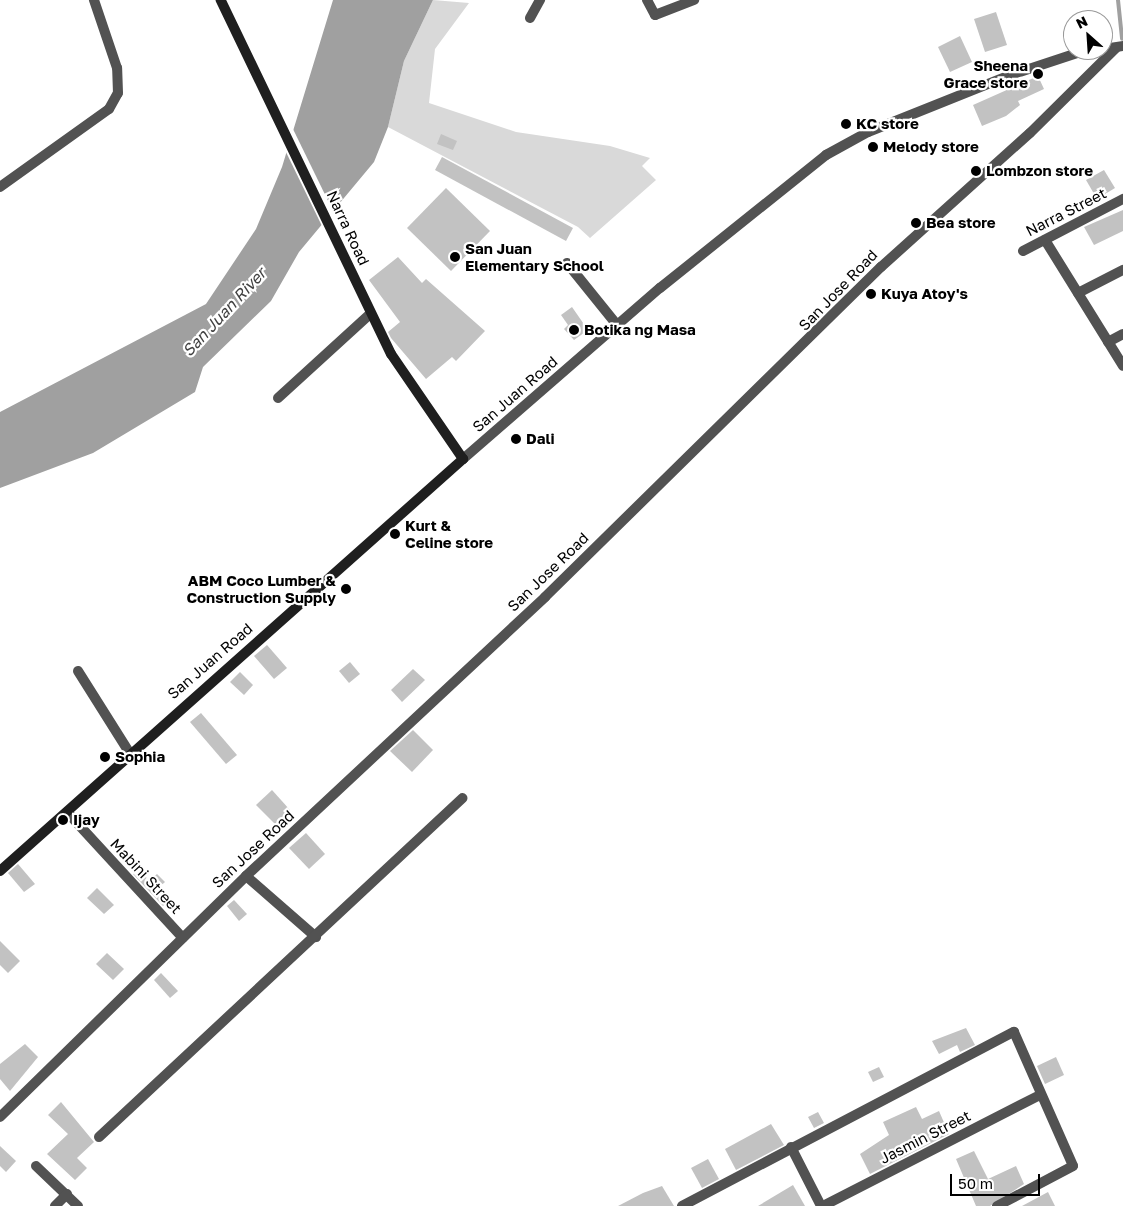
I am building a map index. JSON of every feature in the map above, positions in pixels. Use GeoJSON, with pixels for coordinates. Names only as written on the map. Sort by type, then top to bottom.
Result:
{"type":"FeatureCollection","features":[{"type":"Feature","properties":{"kind":"main road","name":"Narra Road"},"geometry":{"type":"LineString","coordinates":[[221,0],[342,249],[370,314],[406,379],[463,459]]}},
{"type":"Feature","properties":{"kind":"main road","name":"San Juan Road"},"geometry":{"type":"LineString","coordinates":[[0,871],[67,812],[129,752],[463,459]]}},
{"type":"Feature","properties":{"kind":"street"},"geometry":{"type":"LineString","coordinates":[[0,188],[109,109],[118,93],[117,68],[94,0]]}},
{"type":"Feature","properties":{"kind":"street"},"geometry":{"type":"LineString","coordinates":[[530,18],[540,0]]}},
{"type":"Feature","properties":{"kind":"street"},"geometry":{"type":"LineString","coordinates":[[647,0],[655,15],[694,0]]}},
{"type":"Feature","properties":{"kind":"street","name":"San Juan Road"},"geometry":{"type":"LineString","coordinates":[[463,459],[617,325],[826,155],[868,132],[1008,76],[1077,53],[1119,47]]}},
{"type":"Feature","properties":{"kind":"street","name":"San Jose Road"},"geometry":{"type":"LineString","coordinates":[[0,1117],[246,876],[545,596],[881,267],[1051,113],[1119,47]]}},
{"type":"Feature","properties":{"kind":"street","name":"Narra Street"},"geometry":{"type":"LineString","coordinates":[[1023,251],[1123,199]]}},
{"type":"Feature","properties":{"kind":"street"},"geometry":{"type":"LineString","coordinates":[[1045,240],[1123,366]]}},
{"type":"Feature","properties":{"kind":"street"},"geometry":{"type":"LineString","coordinates":[[567,263],[617,325]]}},
{"type":"Feature","properties":{"kind":"street"},"geometry":{"type":"LineString","coordinates":[[1078,293],[1123,270]]}},
{"type":"Feature","properties":{"kind":"street"},"geometry":{"type":"LineString","coordinates":[[278,398],[370,314]]}},
{"type":"Feature","properties":{"kind":"street"},"geometry":{"type":"LineString","coordinates":[[1108,342],[1123,334]]}},
{"type":"Feature","properties":{"kind":"street"},"geometry":{"type":"LineString","coordinates":[[78,671],[129,752]]}},
{"type":"Feature","properties":{"kind":"street"},"geometry":{"type":"LineString","coordinates":[[99,1137],[316,937],[462,798]]}},
{"type":"Feature","properties":{"kind":"street","name":"Mabini Street"},"geometry":{"type":"LineString","coordinates":[[67,812],[183,938]]}},
{"type":"Feature","properties":{"kind":"street"},"geometry":{"type":"LineString","coordinates":[[246,876],[316,937]]}},
{"type":"Feature","properties":{"kind":"street"},"geometry":{"type":"LineString","coordinates":[[682,1206],[791,1146],[1014,1032],[1040,1095],[1073,1166],[997,1206]]}},
{"type":"Feature","properties":{"kind":"street","name":"Jasmin Street"},"geometry":{"type":"LineString","coordinates":[[822,1206],[1040,1095]]}},
{"type":"Feature","properties":{"kind":"street"},"geometry":{"type":"LineString","coordinates":[[791,1146],[822,1206]]}},
{"type":"Feature","properties":{"kind":"street"},"geometry":{"type":"LineString","coordinates":[[36,1166],[78,1206]]}},
{"type":"Feature","properties":{"kind":"street"},"geometry":{"type":"LineString","coordinates":[[55,1206],[67,1194]]}},
{"type":"Feature","properties":{"kind":"shaded area"},"geometry":{"type":"Polygon","coordinates":[[[433,0],[469,3],[435,49],[429,103],[516,132],[610,146],[650,158],[642,166],[656,180],[590,238],[578,227],[388,127],[404,61],[433,0]]]}},
{"type":"Feature","properties":{"kind":"water","name":"San Juan River"},"geometry":{"type":"Polygon","coordinates":[[[333,0],[433,0],[404,61],[388,127],[374,162],[299,252],[271,301],[203,367],[195,392],[93,453],[0,488],[0,412],[206,304],[256,229],[282,167],[333,0]]]}},
{"type":"Feature","properties":{"kind":"pier"},"geometry":{"type":"Polygon","coordinates":[[[292,127],[334,213],[322,226],[285,150],[292,127]]]}},
{"type":"Feature","properties":{"kind":"building"},"geometry":{"type":"Polygon","coordinates":[[[996,12],[1007,45],[985,52],[974,19],[996,12]]]}},
{"type":"Feature","properties":{"kind":"building"},"geometry":{"type":"Polygon","coordinates":[[[960,36],[972,62],[950,72],[938,47],[960,36]]]}},
{"type":"Feature","properties":{"kind":"building"},"geometry":{"type":"Polygon","coordinates":[[[1038,76],[1044,89],[1018,101],[1020,105],[1006,116],[982,126],[973,105],[1038,76]]]}},
{"type":"Feature","properties":{"kind":"building"},"geometry":{"type":"Polygon","coordinates":[[[441,134],[457,141],[453,150],[437,144],[441,134]]]}},
{"type":"Feature","properties":{"kind":"building"},"geometry":{"type":"Polygon","coordinates":[[[442,157],[573,228],[566,241],[435,170],[442,157]]]}},
{"type":"Feature","properties":{"kind":"building"},"geometry":{"type":"Polygon","coordinates":[[[1104,170],[1115,188],[1097,199],[1086,180],[1104,170]]]}},
{"type":"Feature","properties":{"kind":"building"},"geometry":{"type":"Polygon","coordinates":[[[446,188],[490,231],[451,271],[407,228],[446,188]]]}},
{"type":"Feature","properties":{"kind":"building"},"geometry":{"type":"Polygon","coordinates":[[[1123,210],[1123,231],[1094,245],[1084,227],[1123,210]]]}},
{"type":"Feature","properties":{"kind":"building"},"geometry":{"type":"Polygon","coordinates":[[[398,257],[422,283],[426,279],[485,331],[456,361],[452,357],[426,379],[391,338],[388,332],[400,322],[369,280],[398,257]]]}},
{"type":"Feature","properties":{"kind":"building"},"geometry":{"type":"Polygon","coordinates":[[[572,307],[588,330],[574,340],[564,329],[568,325],[561,315],[572,307]]]}},
{"type":"Feature","properties":{"kind":"building"},"geometry":{"type":"Polygon","coordinates":[[[267,645],[287,668],[274,679],[254,656],[267,645]]]}},
{"type":"Feature","properties":{"kind":"building"},"geometry":{"type":"Polygon","coordinates":[[[350,662],[360,674],[349,683],[339,671],[350,662]]]}},
{"type":"Feature","properties":{"kind":"building"},"geometry":{"type":"Polygon","coordinates":[[[413,669],[425,680],[402,702],[391,690],[413,669]]]}},
{"type":"Feature","properties":{"kind":"building"},"geometry":{"type":"Polygon","coordinates":[[[240,672],[253,685],[244,695],[230,682],[240,672]]]}},
{"type":"Feature","properties":{"kind":"building"},"geometry":{"type":"Polygon","coordinates":[[[201,713],[237,755],[226,764],[190,722],[201,713]]]}},
{"type":"Feature","properties":{"kind":"building"},"geometry":{"type":"Polygon","coordinates":[[[413,730],[433,750],[412,772],[390,751],[413,730]]]}},
{"type":"Feature","properties":{"kind":"building"},"geometry":{"type":"Polygon","coordinates":[[[272,790],[290,810],[275,824],[256,805],[272,790]]]}},
{"type":"Feature","properties":{"kind":"building"},"geometry":{"type":"Polygon","coordinates":[[[306,833],[325,854],[309,869],[289,848],[306,833]]]}},
{"type":"Feature","properties":{"kind":"building"},"geometry":{"type":"Polygon","coordinates":[[[18,864],[35,884],[24,892],[8,873],[18,864]]]}},
{"type":"Feature","properties":{"kind":"building"},"geometry":{"type":"Polygon","coordinates":[[[140,869],[149,881],[157,874],[165,882],[156,890],[166,903],[163,906],[133,874],[140,869]]]}},
{"type":"Feature","properties":{"kind":"building"},"geometry":{"type":"Polygon","coordinates":[[[97,888],[114,905],[104,914],[87,898],[97,888]]]}},
{"type":"Feature","properties":{"kind":"building"},"geometry":{"type":"Polygon","coordinates":[[[234,900],[247,914],[239,921],[227,906],[234,900]]]}},
{"type":"Feature","properties":{"kind":"building"},"geometry":{"type":"Polygon","coordinates":[[[0,941],[20,961],[8,973],[0,965],[0,941]]]}},
{"type":"Feature","properties":{"kind":"building"},"geometry":{"type":"Polygon","coordinates":[[[107,953],[124,969],[113,980],[96,964],[107,953]]]}},
{"type":"Feature","properties":{"kind":"building"},"geometry":{"type":"Polygon","coordinates":[[[161,973],[178,991],[170,998],[154,980],[161,973]]]}},
{"type":"Feature","properties":{"kind":"building"},"geometry":{"type":"Polygon","coordinates":[[[966,1028],[975,1045],[960,1052],[957,1045],[939,1054],[932,1041],[966,1028]]]}},
{"type":"Feature","properties":{"kind":"building"},"geometry":{"type":"Polygon","coordinates":[[[25,1044],[38,1057],[10,1091],[0,1079],[0,1064],[25,1044]]]}},
{"type":"Feature","properties":{"kind":"building"},"geometry":{"type":"Polygon","coordinates":[[[1056,1057],[1064,1075],[1045,1084],[1037,1066],[1056,1057]]]}},
{"type":"Feature","properties":{"kind":"building"},"geometry":{"type":"Polygon","coordinates":[[[879,1067],[884,1077],[873,1082],[868,1072],[879,1067]]]}},
{"type":"Feature","properties":{"kind":"building"},"geometry":{"type":"Polygon","coordinates":[[[61,1102],[94,1142],[77,1158],[87,1168],[75,1180],[47,1154],[68,1134],[48,1115],[61,1102]]]}},
{"type":"Feature","properties":{"kind":"building"},"geometry":{"type":"Polygon","coordinates":[[[916,1107],[922,1119],[939,1111],[949,1134],[870,1174],[860,1154],[889,1135],[883,1122],[916,1107]]]}},
{"type":"Feature","properties":{"kind":"building"},"geometry":{"type":"Polygon","coordinates":[[[818,1112],[824,1123],[814,1128],[808,1117],[818,1112]]]}},
{"type":"Feature","properties":{"kind":"building"},"geometry":{"type":"Polygon","coordinates":[[[771,1124],[784,1145],[736,1170],[725,1149],[771,1124]]]}},
{"type":"Feature","properties":{"kind":"building"},"geometry":{"type":"Polygon","coordinates":[[[0,1146],[16,1161],[6,1172],[0,1166],[0,1146]]]}},
{"type":"Feature","properties":{"kind":"building"},"geometry":{"type":"Polygon","coordinates":[[[974,1151],[988,1179],[1016,1166],[1024,1184],[990,1206],[976,1206],[956,1159],[974,1151]]]}},
{"type":"Feature","properties":{"kind":"building"},"geometry":{"type":"Polygon","coordinates":[[[708,1159],[719,1179],[702,1188],[691,1168],[708,1159]]]}},
{"type":"Feature","properties":{"kind":"building"},"geometry":{"type":"Polygon","coordinates":[[[793,1185],[805,1206],[758,1206],[793,1185]]]}},
{"type":"Feature","properties":{"kind":"building"},"geometry":{"type":"Polygon","coordinates":[[[662,1186],[674,1206],[618,1206],[643,1193],[662,1186]]]}},
{"type":"Feature","properties":{"kind":"building"},"geometry":{"type":"Polygon","coordinates":[[[1048,1192],[1055,1206],[1022,1206],[1048,1192]]]}},
{"type":"Feature","properties":{"kind":"waterway"},"geometry":{"type":"LineString","coordinates":[[1118,0],[1122,39]]}},
{"type":"Feature","properties":{"kind":"place","name":"Sheena Grace store"},"geometry":{"type":"Point","coordinates":[1038,74]}},
{"type":"Feature","properties":{"kind":"place","name":"KC store"},"geometry":{"type":"Point","coordinates":[846,124]}},
{"type":"Feature","properties":{"kind":"place","name":"Melody store"},"geometry":{"type":"Point","coordinates":[873,147]}},
{"type":"Feature","properties":{"kind":"place","name":"Lombzon store"},"geometry":{"type":"Point","coordinates":[976,171]}},
{"type":"Feature","properties":{"kind":"place","name":"Bea store"},"geometry":{"type":"Point","coordinates":[916,223]}},
{"type":"Feature","properties":{"kind":"place","name":"San Juan Elementary School"},"geometry":{"type":"Point","coordinates":[455,257]}},
{"type":"Feature","properties":{"kind":"place","name":"Kuya Atoy's"},"geometry":{"type":"Point","coordinates":[871,294]}},
{"type":"Feature","properties":{"kind":"place","name":"Botika ng Masa"},"geometry":{"type":"Point","coordinates":[574,330]}},
{"type":"Feature","properties":{"kind":"place","name":"Dali"},"geometry":{"type":"Point","coordinates":[516,439]}},
{"type":"Feature","properties":{"kind":"place","name":"Kurt & Celine store"},"geometry":{"type":"Point","coordinates":[395,534]}},
{"type":"Feature","properties":{"kind":"place","name":"ABM Coco Lumber & Construction Supply"},"geometry":{"type":"Point","coordinates":[346,589]}},
{"type":"Feature","properties":{"kind":"place","name":"Sophia"},"geometry":{"type":"Point","coordinates":[105,757]}},
{"type":"Feature","properties":{"kind":"place","name":"Ijay"},"geometry":{"type":"Point","coordinates":[63,820]}}]}
